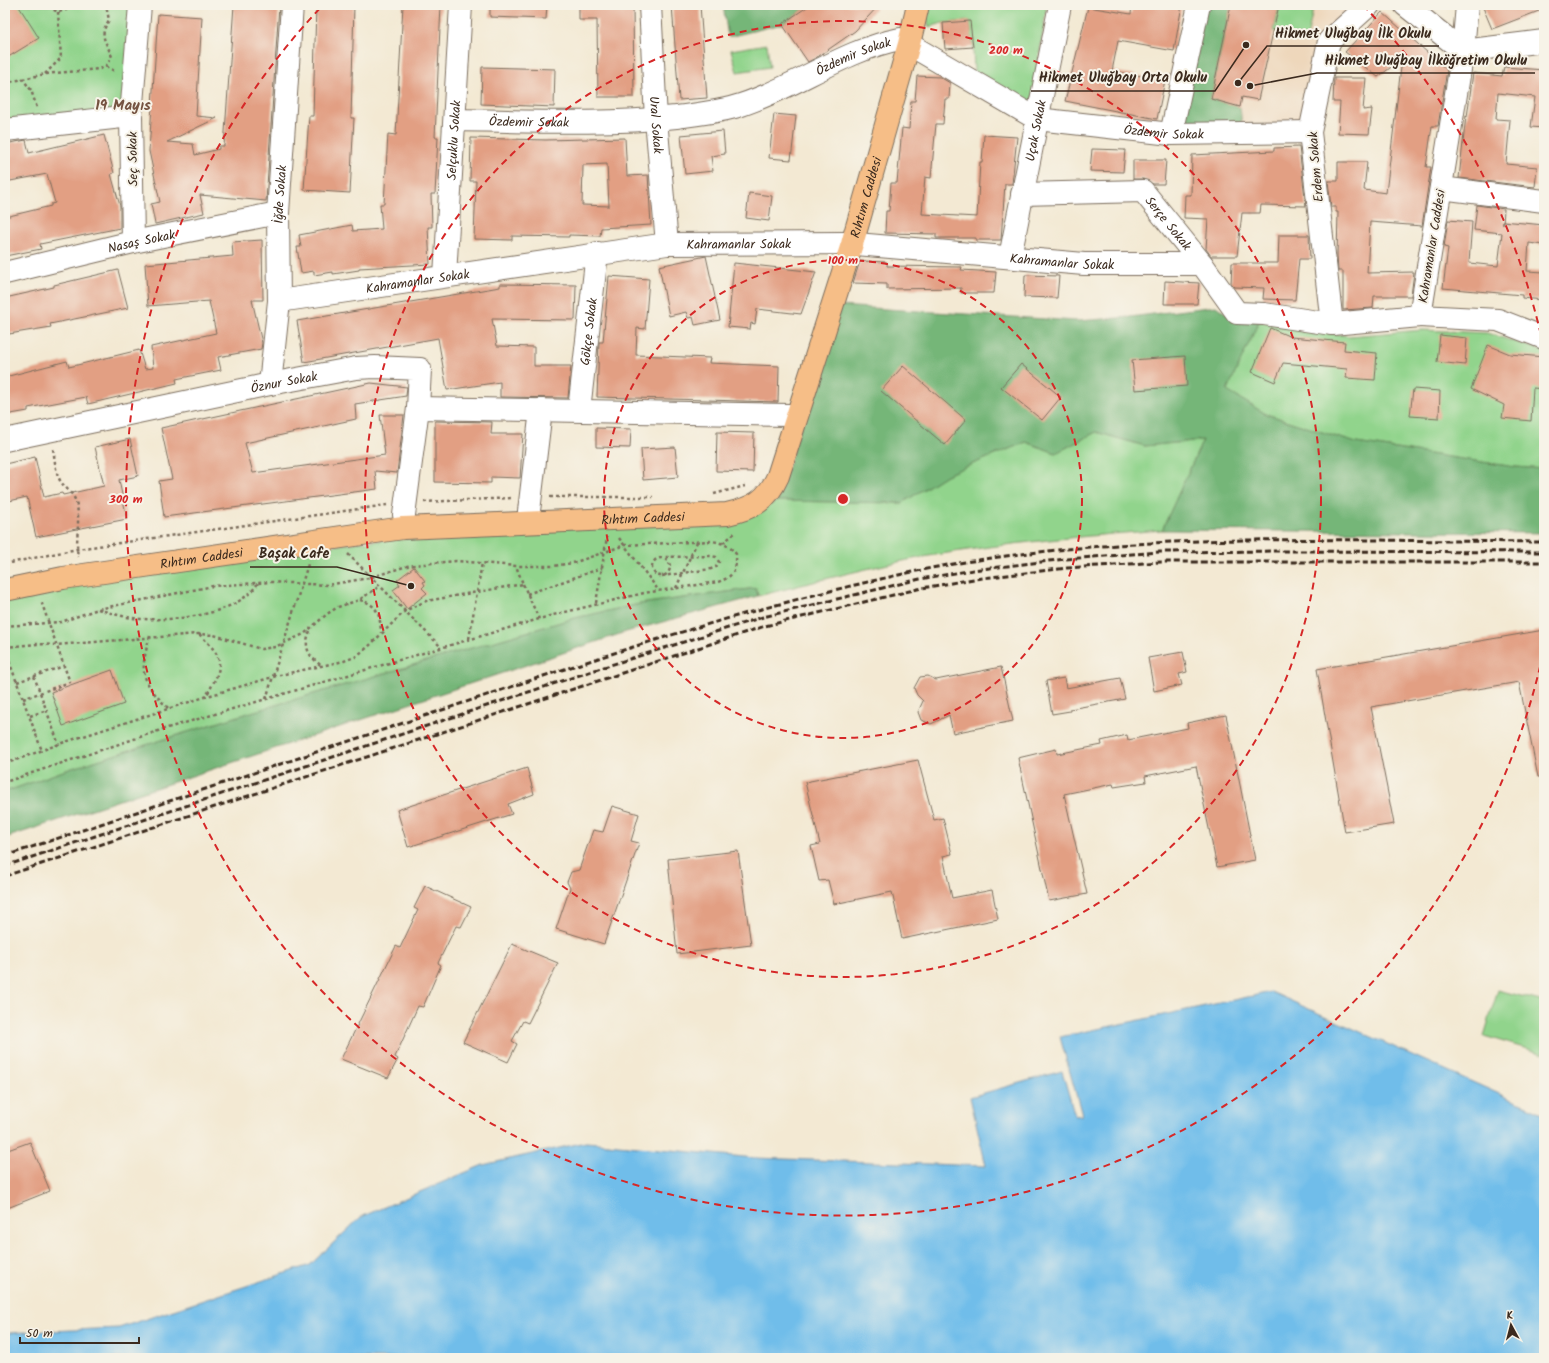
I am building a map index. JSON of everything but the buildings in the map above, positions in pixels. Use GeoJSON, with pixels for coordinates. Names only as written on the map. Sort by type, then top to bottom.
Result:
{"type":"FeatureCollection","features":[{"type":"Feature","properties":{"kind":"main road","name":"Rıhtım Caddesi"},"geometry":{"type":"LineString","coordinates":[[905,42],[908,5]]}},
{"type":"Feature","properties":{"kind":"main road","name":"Rıhtım Caddesi"},"geometry":{"type":"LineString","coordinates":[[5,590],[63,578],[403,528],[703,515],[741,511],[754,505],[766,497],[772,490],[778,476],[848,244],[879,124],[918,5]]}},
{"type":"Feature","properties":{"kind":"main road","name":"Rıhtım Caddesi"},"geometry":{"type":"LineString","coordinates":[[5,577],[145,553],[404,515],[702,504],[740,498],[757,491],[766,484],[772,473],[848,244]]}},
{"type":"Feature","properties":{"kind":"street","name":"Seç Sokak"},"geometry":{"type":"LineString","coordinates":[[133,242],[131,116],[140,5]]}},
{"type":"Feature","properties":{"kind":"street","name":"İğde Sokak"},"geometry":{"type":"LineString","coordinates":[[270,384],[279,301],[278,212],[292,5]]}},
{"type":"Feature","properties":{"kind":"street","name":"Selçuklu Sokak"},"geometry":{"type":"LineString","coordinates":[[445,276],[461,5]]}},
{"type":"Feature","properties":{"kind":"street","name":"Ural Sokak"},"geometry":{"type":"LineString","coordinates":[[650,5],[656,119],[667,244]]}},
{"type":"Feature","properties":{"kind":"street","name":"Uçak Sokak"},"geometry":{"type":"LineString","coordinates":[[1010,257],[1036,119],[1060,5]]}},
{"type":"Feature","properties":{"kind":"street"},"geometry":{"type":"LineString","coordinates":[[1171,134],[1199,5]]}},
{"type":"Feature","properties":{"kind":"street","name":"Erdem Sokak"},"geometry":{"type":"LineString","coordinates":[[1332,324],[1310,132],[1329,41],[1369,5]]}},
{"type":"Feature","properties":{"kind":"street"},"geometry":{"type":"LineString","coordinates":[[1405,5],[1463,51],[1544,41]]}},
{"type":"Feature","properties":{"kind":"street","name":"Kahramanlar Caddesi"},"geometry":{"type":"LineString","coordinates":[[1467,5],[1463,51],[1420,316],[1498,320],[1544,338]]}},
{"type":"Feature","properties":{"kind":"street","name":"Özdemir Sokak"},"geometry":{"type":"LineString","coordinates":[[455,120],[578,122],[656,119],[715,112],[740,106],[795,83],[858,52],[878,44],[905,42],[1036,119],[1171,134],[1310,132]]}},
{"type":"Feature","properties":{"kind":"street"},"geometry":{"type":"LineString","coordinates":[[5,130],[131,116]]}},
{"type":"Feature","properties":{"kind":"street"},"geometry":{"type":"LineString","coordinates":[[1441,188],[1544,201]]}},
{"type":"Feature","properties":{"kind":"street","name":"Serçe Sokak"},"geometry":{"type":"LineString","coordinates":[[1022,194],[1143,191],[1202,264],[1237,313],[1264,314],[1332,324]]}},
{"type":"Feature","properties":{"kind":"street","name":"Nasaş Sokak"},"geometry":{"type":"LineString","coordinates":[[5,273],[133,242],[278,212]]}},
{"type":"Feature","properties":{"kind":"street","name":"Kahramanlar Sokak"},"geometry":{"type":"LineString","coordinates":[[279,301],[597,253],[667,244],[848,244],[1084,264],[1202,264]]}},
{"type":"Feature","properties":{"kind":"street","name":"Gökçe Sokak"},"geometry":{"type":"LineString","coordinates":[[579,410],[597,253]]}},
{"type":"Feature","properties":{"kind":"street"},"geometry":{"type":"LineString","coordinates":[[1332,324],[1420,316]]}},
{"type":"Feature","properties":{"kind":"street","name":"Öznur Sokak"},"geometry":{"type":"LineString","coordinates":[[5,440],[270,384],[356,368],[375,367],[420,369],[418,408],[404,515]]}},
{"type":"Feature","properties":{"kind":"street"},"geometry":{"type":"LineString","coordinates":[[418,408],[790,415]]}},
{"type":"Feature","properties":{"kind":"street"},"geometry":{"type":"LineString","coordinates":[[529,511],[541,410]]}},
{"type":"Feature","properties":{"kind":"path"},"geometry":{"type":"LineString","coordinates":[[51,5],[52,9],[58,12],[66,10],[71,5]]}},
{"type":"Feature","properties":{"kind":"path"},"geometry":{"type":"LineString","coordinates":[[5,82],[45,74],[100,69],[106,66],[112,57],[102,36],[104,28],[109,20],[106,5]]}},
{"type":"Feature","properties":{"kind":"path"},"geometry":{"type":"LineString","coordinates":[[45,74],[53,68],[61,58],[58,12]]}},
{"type":"Feature","properties":{"kind":"path"},"geometry":{"type":"LineString","coordinates":[[22,78],[31,90],[36,104],[38,126]]}},
{"type":"Feature","properties":{"kind":"path"},"geometry":{"type":"LineString","coordinates":[[50,431],[60,481],[73,495],[76,503],[78,520],[76,541]]}},
{"type":"Feature","properties":{"kind":"path"},"geometry":{"type":"LineString","coordinates":[[616,533],[659,591]]}},
{"type":"Feature","properties":{"kind":"path"},"geometry":{"type":"LineString","coordinates":[[596,603],[607,534]]}},
{"type":"Feature","properties":{"kind":"path"},"geometry":{"type":"LineString","coordinates":[[5,626],[61,622],[98,609],[213,586],[258,583],[327,584],[371,577],[408,566],[432,563],[456,561],[516,566],[547,566],[567,564],[625,545],[712,541],[723,543],[731,547],[736,554],[735,572],[728,578],[718,582],[676,588],[596,603],[164,729],[5,782]]}},
{"type":"Feature","properties":{"kind":"path"},"geometry":{"type":"LineString","coordinates":[[676,588],[697,542]]}},
{"type":"Feature","properties":{"kind":"path"},"geometry":{"type":"LineString","coordinates":[[344,551],[441,647]]}},
{"type":"Feature","properties":{"kind":"path"},"geometry":{"type":"LineString","coordinates":[[266,699],[311,556]]}},
{"type":"Feature","properties":{"kind":"path"},"geometry":{"type":"LineString","coordinates":[[662,576],[667,574],[670,566],[668,560],[663,557]]}},
{"type":"Feature","properties":{"kind":"path"},"geometry":{"type":"LineString","coordinates":[[690,557],[716,557],[718,560],[718,565],[711,569],[662,576],[653,572],[651,566],[657,558],[690,557]]}},
{"type":"Feature","properties":{"kind":"path"},"geometry":{"type":"LineString","coordinates":[[469,639],[482,563]]}},
{"type":"Feature","properties":{"kind":"path"},"geometry":{"type":"LineString","coordinates":[[516,566],[539,619]]}},
{"type":"Feature","properties":{"kind":"path"},"geometry":{"type":"LineString","coordinates":[[527,594],[602,568]]}},
{"type":"Feature","properties":{"kind":"path"},"geometry":{"type":"LineString","coordinates":[[98,609],[117,615],[142,619],[167,620],[217,610],[237,602],[253,591],[258,583]]}},
{"type":"Feature","properties":{"kind":"path"},"geometry":{"type":"LineString","coordinates":[[5,764],[206,696],[273,677],[335,664],[354,657],[405,611],[426,601],[523,584]]}},
{"type":"Feature","properties":{"kind":"path"},"geometry":{"type":"LineString","coordinates":[[322,666],[314,660],[306,649],[307,637],[310,630],[318,621],[338,608],[359,600],[380,586]]}},
{"type":"Feature","properties":{"kind":"path"},"geometry":{"type":"LineString","coordinates":[[24,699],[70,682],[40,599]]}},
{"type":"Feature","properties":{"kind":"path"},"geometry":{"type":"LineString","coordinates":[[359,600],[374,606],[378,610],[381,634]]}},
{"type":"Feature","properties":{"kind":"path"},"geometry":{"type":"LineString","coordinates":[[42,751],[5,648],[37,644],[56,645],[150,636],[198,634],[214,635],[261,649],[269,649],[310,630]]}},
{"type":"Feature","properties":{"kind":"path"},"geometry":{"type":"LineString","coordinates":[[198,634],[217,652],[220,665],[216,680],[206,696]]}},
{"type":"Feature","properties":{"kind":"path"},"geometry":{"type":"LineString","coordinates":[[150,636],[145,654],[144,672],[152,692],[168,708]]}},
{"type":"Feature","properties":{"kind":"path"},"geometry":{"type":"LineString","coordinates":[[17,682],[64,666]]}},
{"type":"Feature","properties":{"kind":"path"},"geometry":{"type":"LineString","coordinates":[[34,676],[59,745]]}},
{"type":"Feature","properties":{"kind":"path"},"geometry":{"type":"LineString","coordinates":[[30,716],[47,710]]}},
{"type":"Feature","properties":{"kind":"shaded area"},"geometry":{"type":"Polygon","coordinates":[[[1199,5],[1369,5],[1329,41],[1310,132],[1171,134],[1199,5]]]}},
{"type":"Feature","properties":{"kind":"green space"},"geometry":{"type":"Polygon","coordinates":[[[5,5],[140,5],[131,116],[5,130],[5,5]]]}},
{"type":"Feature","properties":{"kind":"green space"},"geometry":{"type":"Polygon","coordinates":[[[723,5],[810,5],[782,24],[728,37],[723,5]]]}},
{"type":"Feature","properties":{"kind":"green space"},"geometry":{"type":"Polygon","coordinates":[[[923,5],[1047,5],[1031,111],[974,73],[970,21],[943,23],[929,27],[923,5]]]}},
{"type":"Feature","properties":{"kind":"green space"},"geometry":{"type":"Polygon","coordinates":[[[1199,5],[1231,5],[1211,99],[1240,107],[1243,133],[1171,134],[1199,5]]]}},
{"type":"Feature","properties":{"kind":"green space"},"geometry":{"type":"Polygon","coordinates":[[[1279,5],[1314,5],[1307,38],[1274,31],[1279,5]]]}},
{"type":"Feature","properties":{"kind":"green space"},"geometry":{"type":"Polygon","coordinates":[[[767,44],[770,67],[737,72],[731,50],[767,44]]]}},
{"type":"Feature","properties":{"kind":"green space"},"geometry":{"type":"Polygon","coordinates":[[[839,306],[1077,321],[1130,317],[1216,306],[1227,314],[1259,321],[1227,391],[1266,414],[1356,443],[1515,467],[1544,469],[1544,533],[1162,530],[1203,440],[1145,446],[1096,432],[1056,453],[1026,442],[946,475],[902,503],[777,501],[839,306]]]}},
{"type":"Feature","properties":{"kind":"green space"},"geometry":{"type":"Polygon","coordinates":[[[1259,321],[1349,336],[1423,330],[1487,333],[1544,351],[1544,469],[1515,467],[1356,443],[1266,414],[1226,391],[1259,321]]]}},
{"type":"Feature","properties":{"kind":"green space"},"geometry":{"type":"Polygon","coordinates":[[[1096,432],[1145,446],[1203,440],[1162,530],[1045,540],[958,551],[886,564],[758,596],[756,588],[640,604],[575,618],[255,711],[66,770],[5,792],[5,600],[108,579],[359,542],[434,537],[542,535],[554,529],[741,519],[777,501],[902,503],[946,475],[1026,442],[1056,453],[1096,432]]]}},
{"type":"Feature","properties":{"kind":"green space"},"geometry":{"type":"Polygon","coordinates":[[[756,588],[758,596],[626,632],[5,838],[5,792],[66,770],[255,711],[575,618],[640,604],[756,588]]]}},
{"type":"Feature","properties":{"kind":"green space"},"geometry":{"type":"Polygon","coordinates":[[[1498,990],[1544,1002],[1544,1054],[1484,1036],[1498,990]]]}},
{"type":"Feature","properties":{"kind":"water"},"geometry":{"type":"Polygon","coordinates":[[[1271,992],[1544,1114],[1544,1358],[5,1358],[5,1333],[119,1328],[310,1265],[361,1217],[483,1165],[586,1142],[755,1158],[986,1166],[970,1097],[1062,1071],[1075,1116],[1082,1115],[1060,1037],[1271,992]]]}},
{"type":"Feature","properties":{"kind":"railway"},"geometry":{"type":"LineString","coordinates":[[5,856],[629,648],[809,596],[927,569],[972,561],[1114,545],[1257,540],[1544,542]]}},
{"type":"Feature","properties":{"kind":"railway"},"geometry":{"type":"LineString","coordinates":[[5,866],[604,667],[763,617],[920,579],[973,570],[1066,559],[1160,552],[1544,552]]}},
{"type":"Feature","properties":{"kind":"railway"},"geometry":{"type":"LineString","coordinates":[[5,876],[765,626],[922,588],[974,579],[1067,568],[1161,562],[1544,562]]}},
{"type":"Feature","properties":{"kind":"place","name":"Hikmet Uluğbay Orta Okulu"},"geometry":{"type":"Point","coordinates":[1246,45]}},
{"type":"Feature","properties":{"kind":"place","name":"Hikmet Uluğbay İlk Okulu"},"geometry":{"type":"Point","coordinates":[1238,83]}},
{"type":"Feature","properties":{"kind":"place","name":"Hikmet Uluğbay İlköğretim Okulu"},"geometry":{"type":"Point","coordinates":[1250,86]}},
{"type":"Feature","properties":{"kind":"place","name":"Başak Cafe"},"geometry":{"type":"Point","coordinates":[411,586]}},
{"type":"Feature","properties":{"kind":"district","name":"19 Mayıs"},"geometry":{"type":"Point","coordinates":[123,105]}}]}
